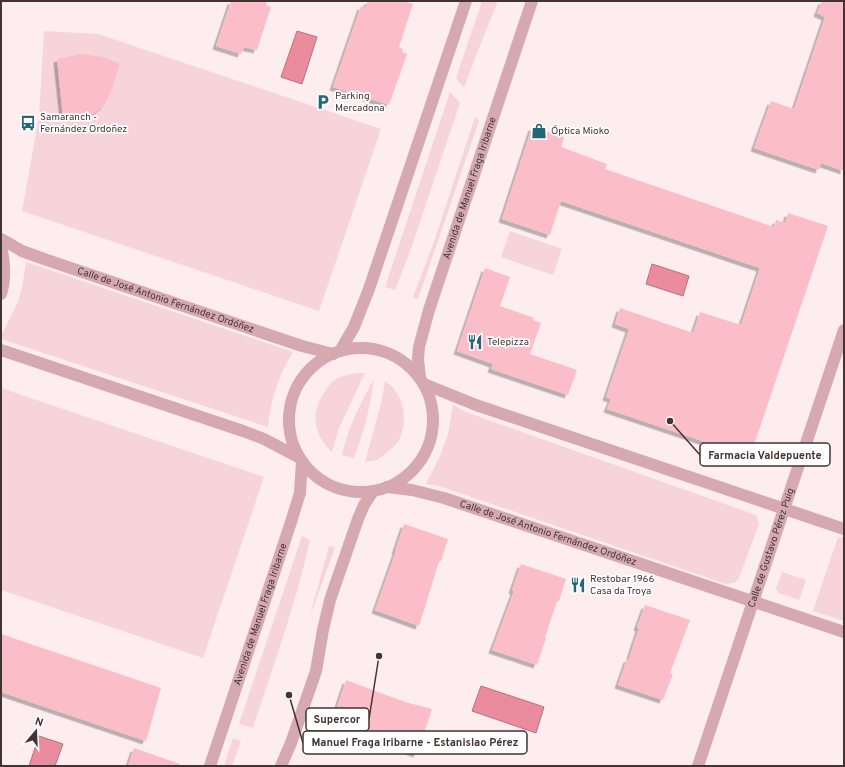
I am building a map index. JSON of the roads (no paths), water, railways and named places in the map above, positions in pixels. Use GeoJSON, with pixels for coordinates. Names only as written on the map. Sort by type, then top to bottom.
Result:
{"type":"FeatureCollection","features":[{"type":"Feature","properties":{"kind":"street"},"geometry":{"type":"LineString","coordinates":[[336,352],[362,348],[383,352],[404,362],[422,381],[430,398],[433,411],[432,435],[429,445],[416,467],[403,478],[387,487],[373,491],[348,490],[329,484],[316,475],[301,459],[294,446],[289,418],[292,396],[311,368],[336,352],[354,327],[369,289],[466,1]]}},
{"type":"Feature","properties":{"kind":"street","name":"Avenida de Manuel Fraga Iribarne"},"geometry":{"type":"LineString","coordinates":[[422,381],[418,359],[419,346],[532,1]]}},
{"type":"Feature","properties":{"kind":"street","name":"Calle de José Antonio Fernández Ordóñez"},"geometry":{"type":"LineString","coordinates":[[1,240],[22,251],[44,259],[302,346],[336,352]]}},
{"type":"Feature","properties":{"kind":"street"},"geometry":{"type":"LineString","coordinates":[[1,247],[5,260],[4,284],[1,294]]}},
{"type":"Feature","properties":{"kind":"street","name":"Calle de Gustavo Pérez Puig"},"geometry":{"type":"LineString","coordinates":[[698,766],[844,330]]}},
{"type":"Feature","properties":{"kind":"street"},"geometry":{"type":"LineString","coordinates":[[1,350],[243,431],[264,439],[301,459]]}},
{"type":"Feature","properties":{"kind":"street"},"geometry":{"type":"LineString","coordinates":[[422,381],[476,405],[844,529]]}},
{"type":"Feature","properties":{"kind":"street","name":"Avenida de Manuel Fraga Iribarne"},"geometry":{"type":"LineString","coordinates":[[210,766],[300,493],[301,459]]}},
{"type":"Feature","properties":{"kind":"street","name":"Calle de José Antonio Fernández Ordóñez"},"geometry":{"type":"LineString","coordinates":[[387,487],[412,490],[444,498],[844,632]]}},
{"type":"Feature","properties":{"kind":"street"},"geometry":{"type":"LineString","coordinates":[[281,766],[291,744],[316,671],[330,600],[358,519],[364,505],[373,491]]}},
{"type":"Feature","properties":{"kind":"place","name":"Parking Mercadona"},"geometry":{"type":"Point","coordinates":[323,102]}},
{"type":"Feature","properties":{"kind":"place","name":"Samaranch - Fernández Ordoñez"},"geometry":{"type":"Point","coordinates":[28,123]}},
{"type":"Feature","properties":{"kind":"place","name":"Óptica Mioko"},"geometry":{"type":"Point","coordinates":[539,131]}},
{"type":"Feature","properties":{"kind":"place","name":"Telepizza"},"geometry":{"type":"Point","coordinates":[475,342]}},
{"type":"Feature","properties":{"kind":"place","name":"Farmacia Valdepuente"},"geometry":{"type":"Point","coordinates":[670,421]}},
{"type":"Feature","properties":{"kind":"place","name":"Restobar 1966 Casa da Troya"},"geometry":{"type":"Point","coordinates":[578,585]}},
{"type":"Feature","properties":{"kind":"place","name":"Supercor"},"geometry":{"type":"Point","coordinates":[379,656]}},
{"type":"Feature","properties":{"kind":"place","name":"Manuel Fraga Iribarne - Estanislao Pérez"},"geometry":{"type":"Point","coordinates":[289,695]}}]}
